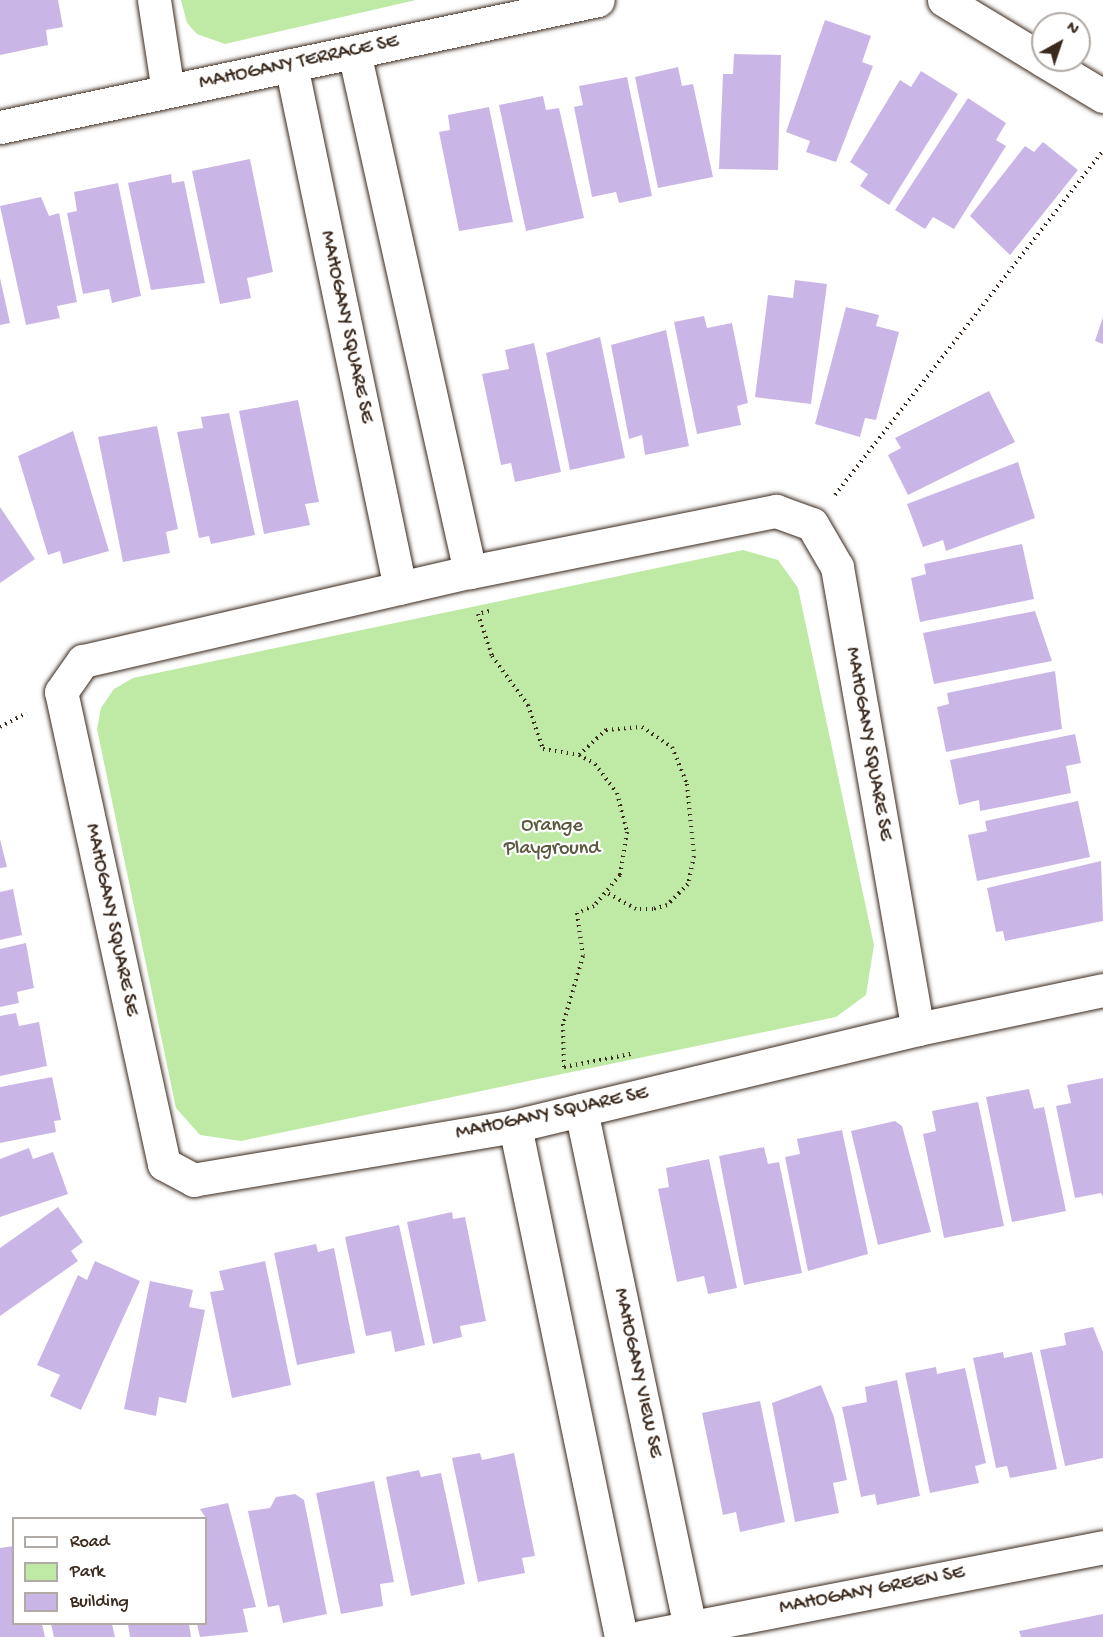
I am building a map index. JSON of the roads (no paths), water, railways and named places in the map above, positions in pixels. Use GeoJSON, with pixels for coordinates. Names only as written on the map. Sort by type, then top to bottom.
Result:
{"type":"FeatureCollection","features":[{"type":"Feature","properties":{"kind":"street"},"geometry":{"type":"LineString","coordinates":[[154,0],[168,91]]}},
{"type":"Feature","properties":{"kind":"street","name":"MAHOGANY TERRACE SE"},"geometry":{"type":"LineString","coordinates":[[0,127],[354,52],[475,13],[598,0]]}},
{"type":"Feature","properties":{"kind":"street"},"geometry":{"type":"LineString","coordinates":[[944,0],[1031,53]]}},
{"type":"Feature","properties":{"kind":"street"},"geometry":{"type":"LineString","coordinates":[[354,52],[470,572]]}},
{"type":"Feature","properties":{"kind":"street","name":"MAHOGANY SQUARE SE"},"geometry":{"type":"LineString","coordinates":[[291,66],[400,588]]}},
{"type":"Feature","properties":{"kind":"street"},"geometry":{"type":"LineString","coordinates":[[1063,72],[1103,96]]}},
{"type":"Feature","properties":{"kind":"street","name":"MAHOGANY SQUARE SE"},"geometry":{"type":"LineString","coordinates":[[776,511],[812,524],[837,567],[918,1029],[514,1126],[194,1180],[164,1164],[61,692],[83,662],[470,572],[776,511]]}},
{"type":"Feature","properties":{"kind":"street"},"geometry":{"type":"LineString","coordinates":[[918,1029],[1103,990]]}},
{"type":"Feature","properties":{"kind":"street","name":"MAHOGANY VIEW SE"},"geometry":{"type":"LineString","coordinates":[[581,1110],[691,1631]]}},
{"type":"Feature","properties":{"kind":"street"},"geometry":{"type":"LineString","coordinates":[[514,1126],[621,1637]]}},
{"type":"Feature","properties":{"kind":"street","name":"MAHOGANY GREEN SE"},"geometry":{"type":"LineString","coordinates":[[641,1637],[691,1631],[1103,1546]]}},
{"type":"Feature","properties":{"kind":"park label","name":"Orange Playground"},"geometry":{"type":"Point","coordinates":[552,838]}}]}
